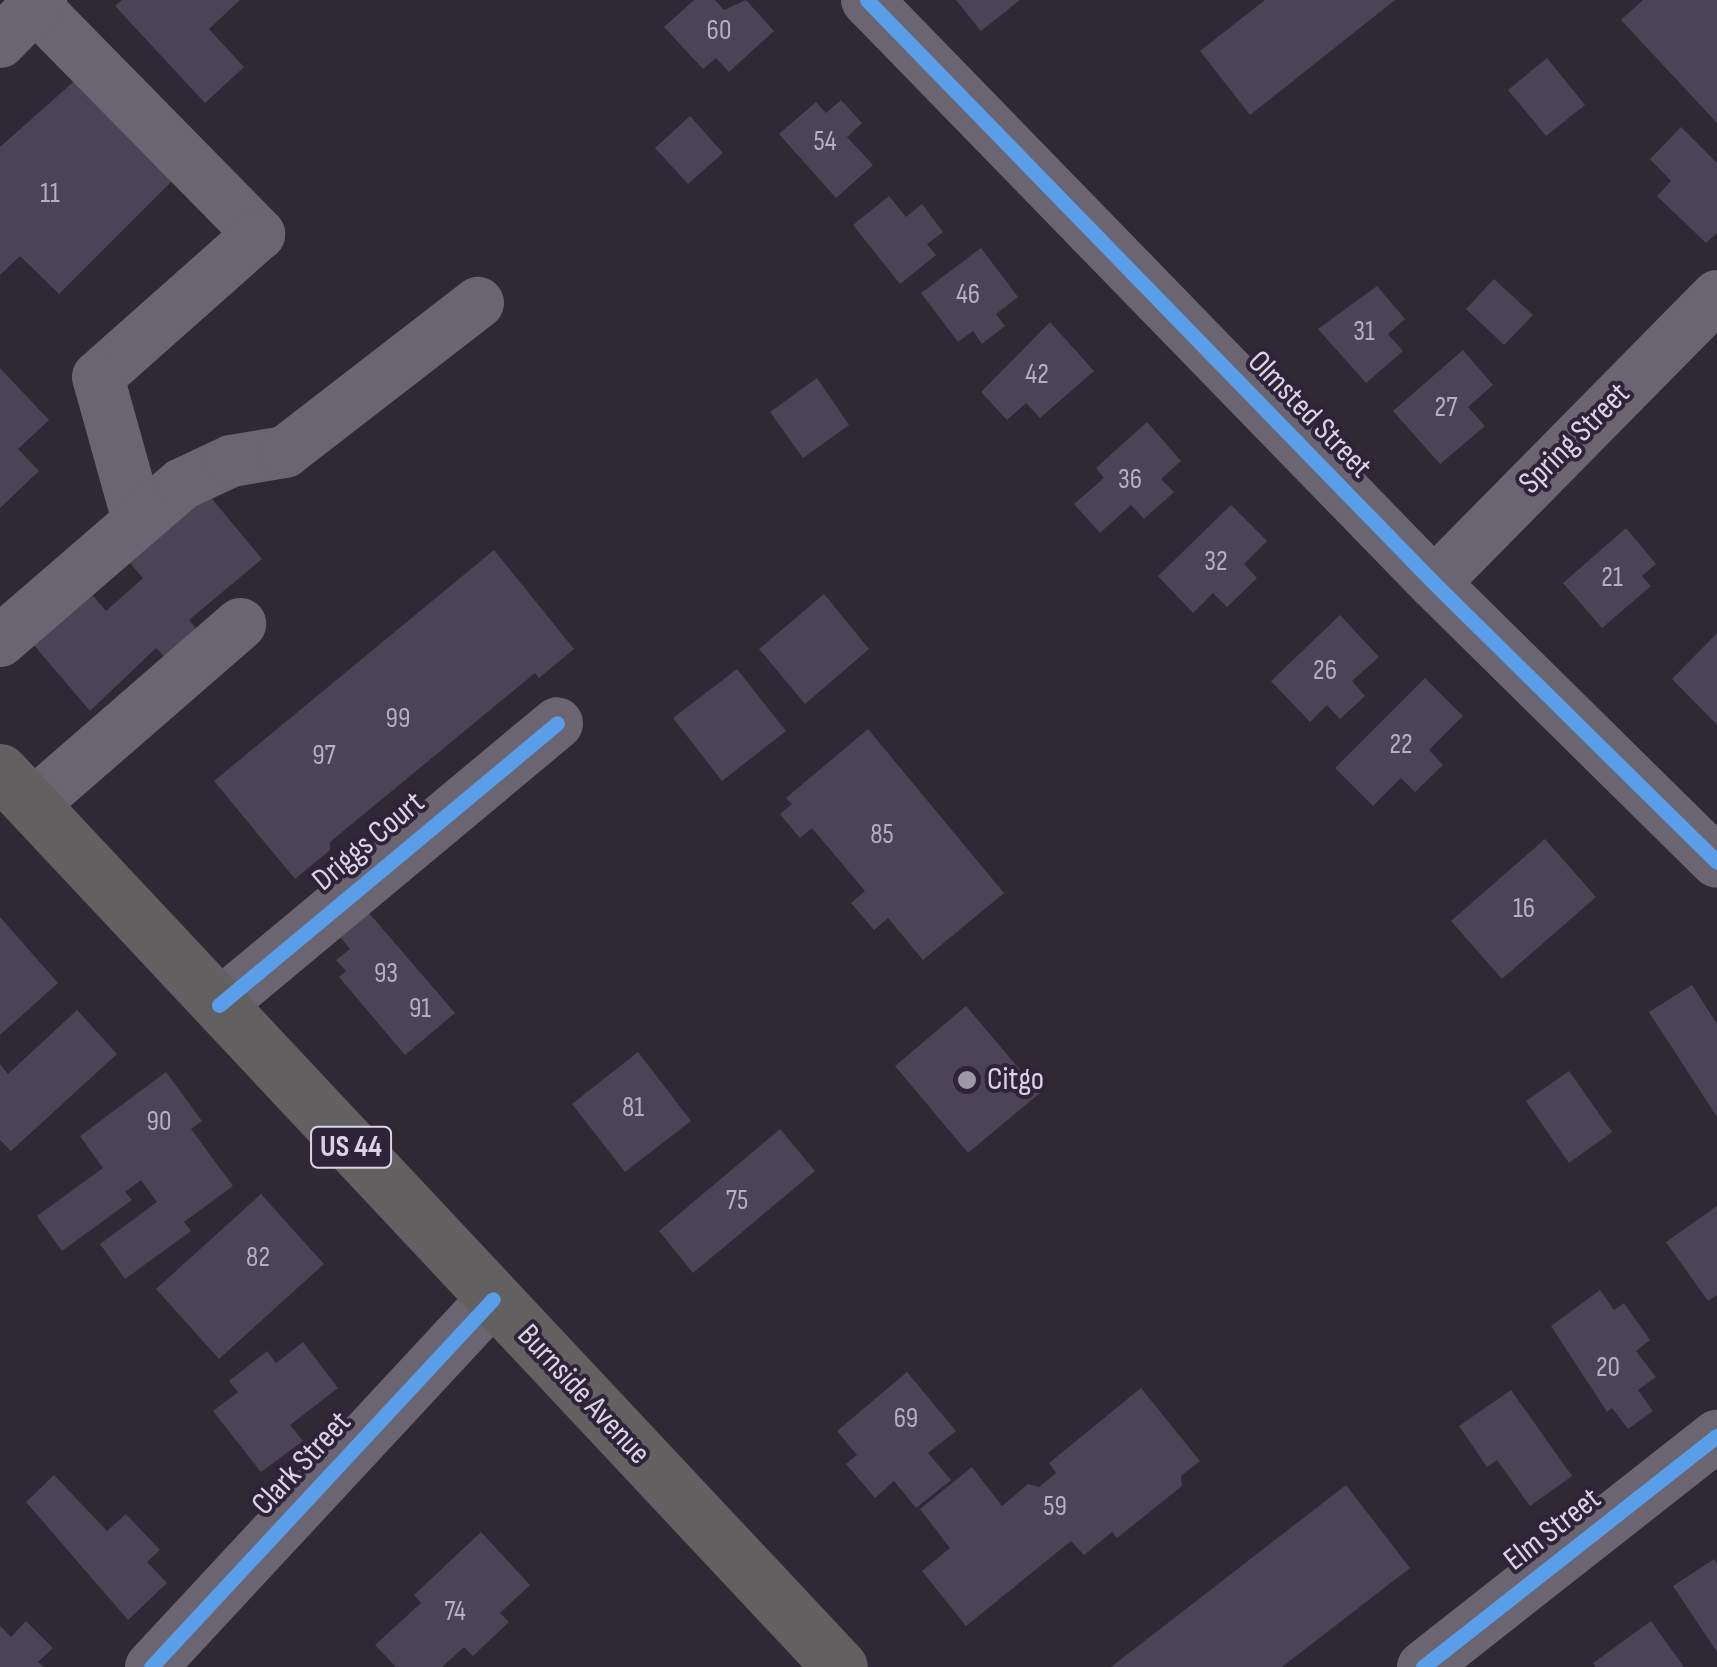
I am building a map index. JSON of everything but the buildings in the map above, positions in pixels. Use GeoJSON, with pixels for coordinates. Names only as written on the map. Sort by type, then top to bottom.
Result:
{"type":"FeatureCollection","features":[{"type":"Feature","properties":{"kind":"main road","name":"Burnside Avenue"},"geometry":{"type":"LineString","coordinates":[[16,788],[840,1667]]}},
{"type":"Feature","properties":{"kind":"street","name":"Olmsted Street"},"geometry":{"type":"LineString","coordinates":[[867,0],[1434,583],[1717,862]]}},
{"type":"Feature","properties":{"kind":"street"},"geometry":{"type":"LineString","coordinates":[[25,16],[259,234],[98,378],[138,520]]}},
{"type":"Feature","properties":{"kind":"street","name":"Spring Street"},"geometry":{"type":"LineString","coordinates":[[1434,583],[1717,296]]}},
{"type":"Feature","properties":{"kind":"street"},"geometry":{"type":"LineString","coordinates":[[0,640],[182,484],[231,462],[285,452],[478,303]]}},
{"type":"Feature","properties":{"kind":"street"},"geometry":{"type":"LineString","coordinates":[[16,788],[240,624]]}},
{"type":"Feature","properties":{"kind":"street","name":"Driggs Court"},"geometry":{"type":"LineString","coordinates":[[219,1005],[557,722]]}},
{"type":"Feature","properties":{"kind":"street","name":"Clark Street"},"geometry":{"type":"LineString","coordinates":[[151,1667],[493,1299]]}},
{"type":"Feature","properties":{"kind":"street","name":"Elm Street"},"geometry":{"type":"LineString","coordinates":[[1422,1667],[1717,1436]]}},
{"type":"Feature","properties":{"kind":"cycle path"},"geometry":{"type":"LineString","coordinates":[[867,0],[1434,583],[1717,862]]}},
{"type":"Feature","properties":{"kind":"cycle path"},"geometry":{"type":"LineString","coordinates":[[219,1005],[557,723]]}},
{"type":"Feature","properties":{"kind":"cycle path"},"geometry":{"type":"LineString","coordinates":[[151,1667],[493,1299]]}},
{"type":"Feature","properties":{"kind":"cycle path"},"geometry":{"type":"LineString","coordinates":[[1423,1667],[1717,1436]]}},
{"type":"Feature","properties":{"kind":"place","name":"Citgo"},"geometry":{"type":"Point","coordinates":[967,1080]}}]}
